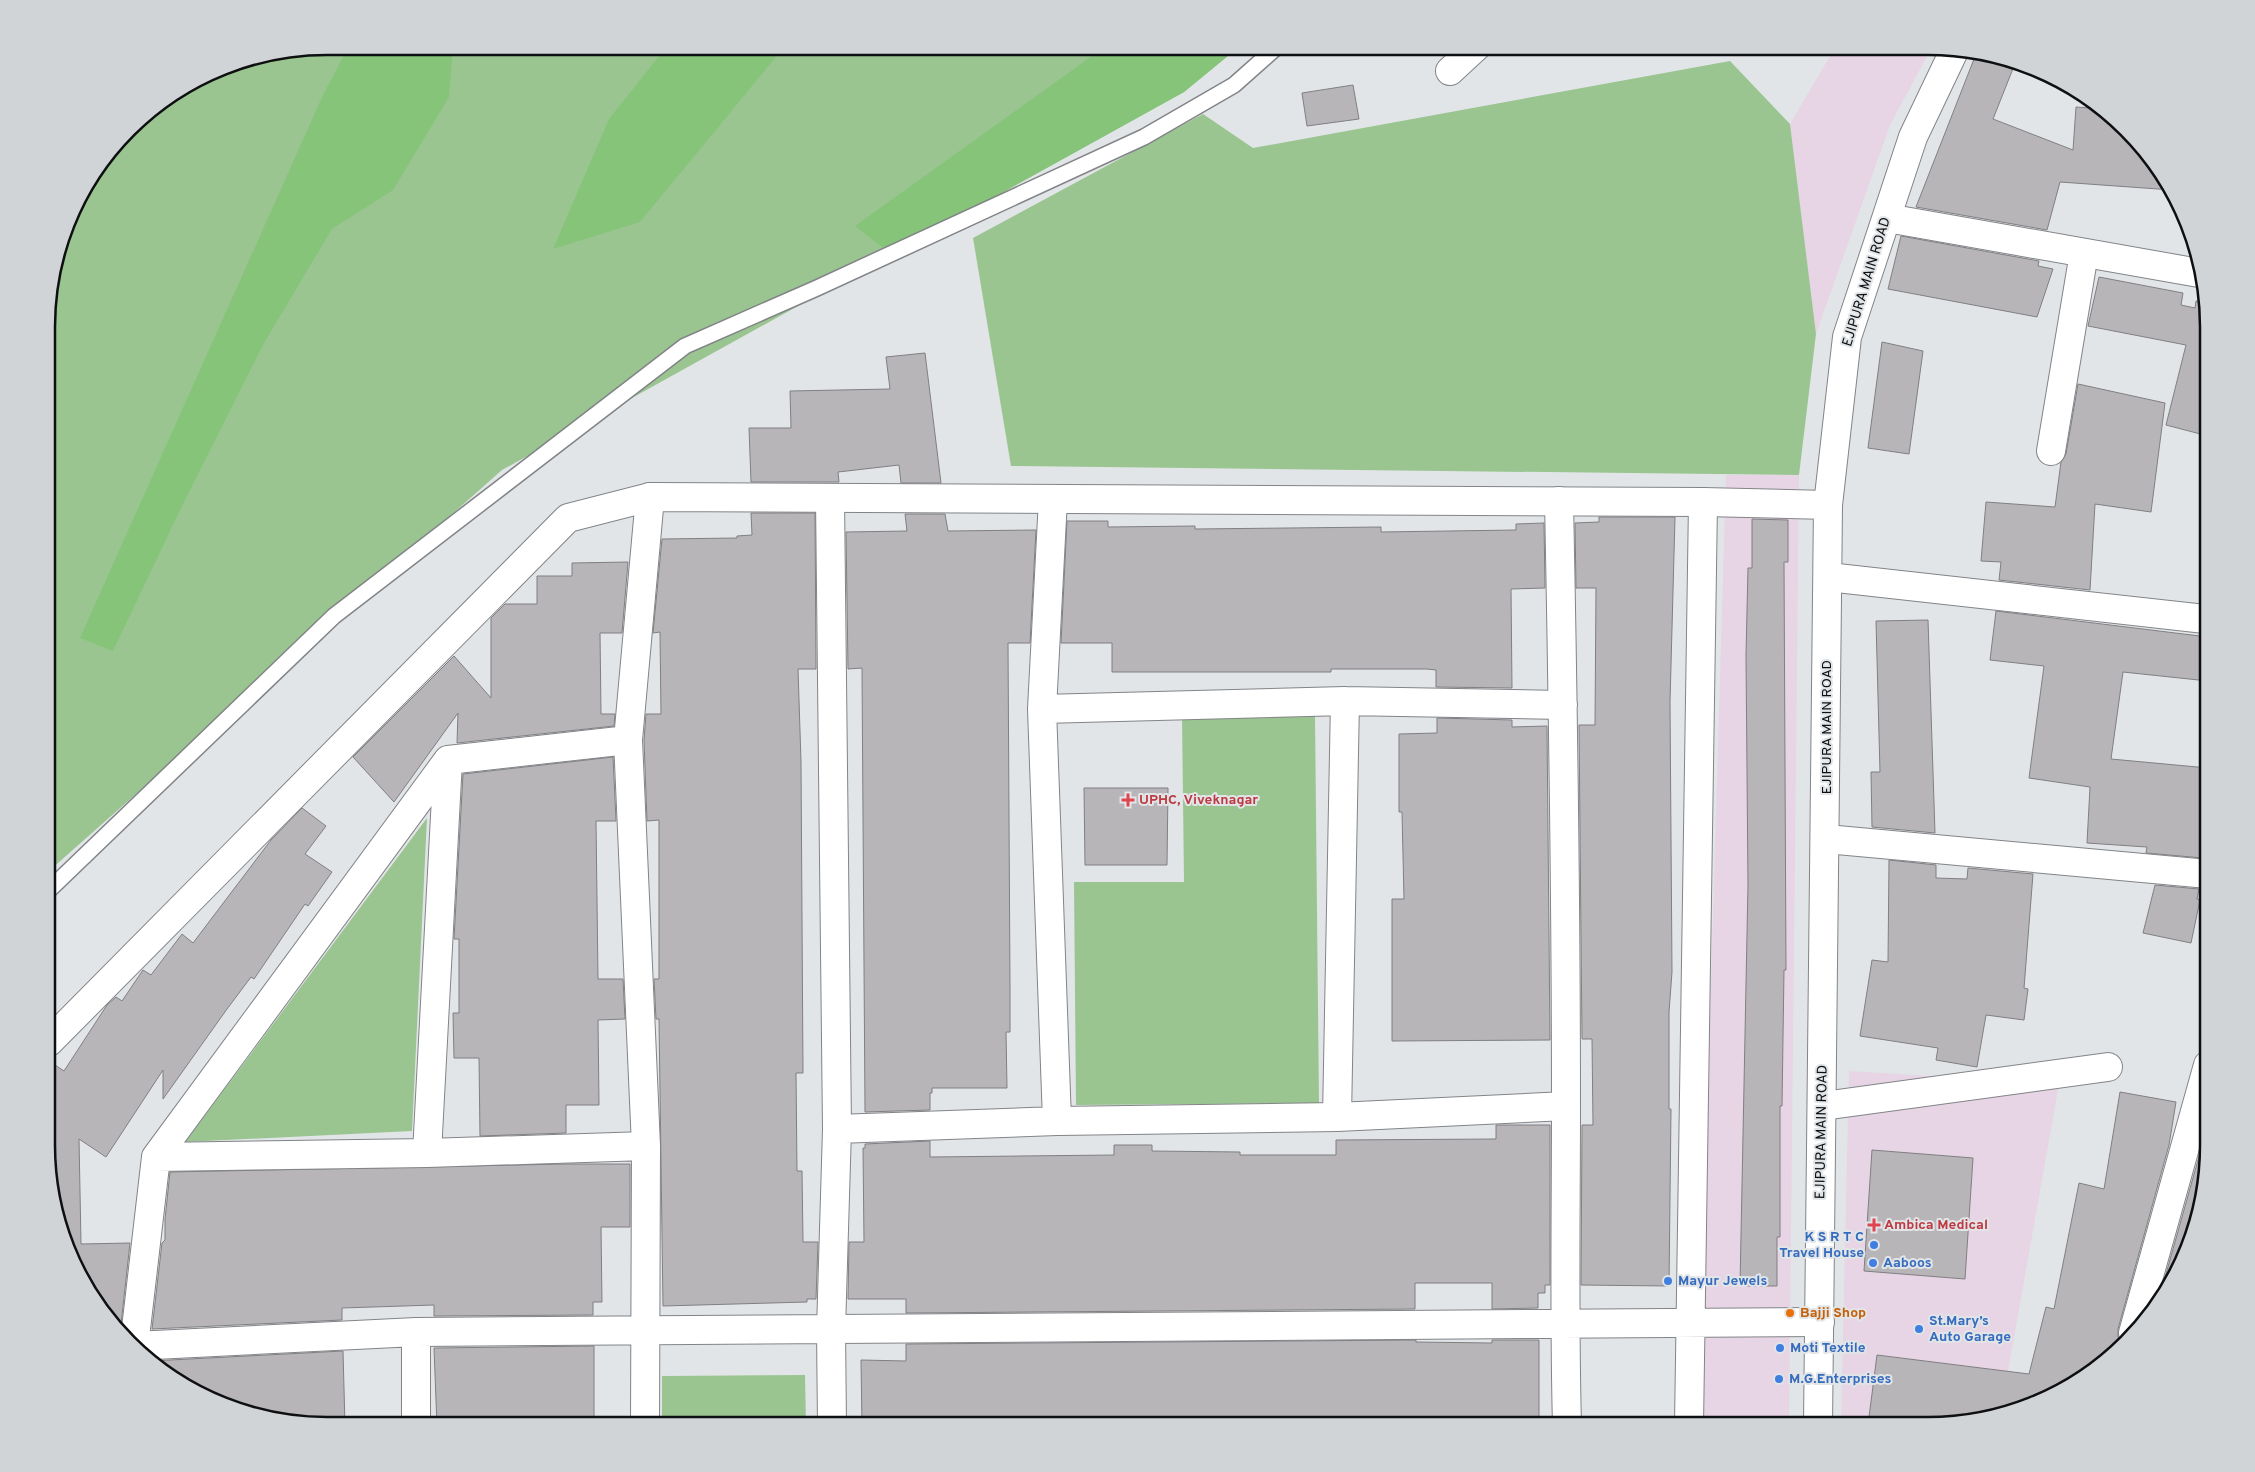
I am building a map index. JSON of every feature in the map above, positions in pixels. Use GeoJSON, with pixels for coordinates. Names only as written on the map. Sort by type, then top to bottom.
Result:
{"type":"FeatureCollection","features":[{"type":"Feature","properties":{"kind":"street"},"geometry":{"type":"LineString","coordinates":[[1450,71],[1467,55]]}},
{"type":"Feature","properties":{"kind":"street","name":"EJIPURA MAIN ROAD"},"geometry":{"type":"LineString","coordinates":[[1818,1417],[1826,839],[1828,505],[1846,338],[1914,137],[1952,56]]}},
{"type":"Feature","properties":{"kind":"street"},"geometry":{"type":"LineString","coordinates":[[1887,218],[2195,272]]}},
{"type":"Feature","properties":{"kind":"street"},"geometry":{"type":"LineString","coordinates":[[2051,450],[2084,253]]}},
{"type":"Feature","properties":{"kind":"street"},"geometry":{"type":"LineString","coordinates":[[55,1036],[568,518],[650,498],[1559,501],[1828,505]]}},
{"type":"Feature","properties":{"kind":"street"},"geometry":{"type":"LineString","coordinates":[[645,1417],[646,1146],[628,740],[650,498]]}},
{"type":"Feature","properties":{"kind":"street"},"geometry":{"type":"LineString","coordinates":[[830,498],[837,1129],[831,1330],[832,1417]]}},
{"type":"Feature","properties":{"kind":"street"},"geometry":{"type":"LineString","coordinates":[[1053,499],[1042,710],[1057,1121]]}},
{"type":"Feature","properties":{"kind":"street"},"geometry":{"type":"LineString","coordinates":[[1559,501],[1563,705],[1566,1106],[1564,1322],[1567,1417]]}},
{"type":"Feature","properties":{"kind":"street"},"geometry":{"type":"LineString","coordinates":[[1689,1417],[1703,502]]}},
{"type":"Feature","properties":{"kind":"street"},"geometry":{"type":"LineString","coordinates":[[1828,577],[2200,618]]}},
{"type":"Feature","properties":{"kind":"street"},"geometry":{"type":"LineString","coordinates":[[1042,710],[1345,701],[1563,705]]}},
{"type":"Feature","properties":{"kind":"street"},"geometry":{"type":"LineString","coordinates":[[1338,1117],[1345,701]]}},
{"type":"Feature","properties":{"kind":"street"},"geometry":{"type":"LineString","coordinates":[[135,1337],[156,1157],[448,760],[628,740]]}},
{"type":"Feature","properties":{"kind":"street"},"geometry":{"type":"LineString","coordinates":[[428,1154],[448,760]]}},
{"type":"Feature","properties":{"kind":"street"},"geometry":{"type":"LineString","coordinates":[[1826,839],[2200,873]]}},
{"type":"Feature","properties":{"kind":"street"},"geometry":{"type":"LineString","coordinates":[[1823,1106],[2108,1066]]}},
{"type":"Feature","properties":{"kind":"street"},"geometry":{"type":"LineString","coordinates":[[2139,1316],[2200,1094]]}},
{"type":"Feature","properties":{"kind":"street"},"geometry":{"type":"LineString","coordinates":[[837,1129],[1057,1121],[1338,1117],[1566,1106]]}},
{"type":"Feature","properties":{"kind":"street"},"geometry":{"type":"LineString","coordinates":[[156,1157],[428,1154],[646,1146]]}},
{"type":"Feature","properties":{"kind":"street"},"geometry":{"type":"LineString","coordinates":[[144,1345],[416,1332],[831,1330],[1564,1322],[1820,1322]]}},
{"type":"Feature","properties":{"kind":"street"},"geometry":{"type":"LineString","coordinates":[[416,1332],[416,1417]]}},
{"type":"Feature","properties":{"kind":"lane"},"geometry":{"type":"LineString","coordinates":[[55,884],[334,616],[685,346],[833,281],[1144,137],[1234,85],[1268,55]]}},
{"type":"Feature","properties":{"kind":"shaded area"},"geometry":{"type":"Polygon","coordinates":[[[1831,55],[1928,55],[1890,125],[1816,334],[1790,124],[1831,55]]]}},
{"type":"Feature","properties":{"kind":"shaded area"},"geometry":{"type":"Polygon","coordinates":[[[1726,475],[1799,475],[1789,1417],[1698,1417],[1726,475]]]}},
{"type":"Feature","properties":{"kind":"shaded area"},"geometry":{"type":"Polygon","coordinates":[[[1849,1071],[2059,1084],[2002,1407],[1963,1415],[1841,1417],[1849,1071]]]}},
{"type":"Feature","properties":{"kind":"green space"},"geometry":{"type":"Polygon","coordinates":[[[327,55],[1229,55],[1184,92],[502,470],[55,866],[55,327],[57,292],[69,240],[91,191],[111,162],[135,135],[176,101],[207,83],[240,69],[292,57],[327,55]]]}},
{"type":"Feature","properties":{"kind":"green space"},"geometry":{"type":"Polygon","coordinates":[[[344,55],[452,55],[449,97],[393,190],[332,229],[264,343],[182,506],[113,651],[80,638],[323,95],[344,55]]]}},
{"type":"Feature","properties":{"kind":"green space"},"geometry":{"type":"Polygon","coordinates":[[[660,55],[778,55],[640,222],[553,249],[609,119],[660,55]]]}},
{"type":"Feature","properties":{"kind":"green space"},"geometry":{"type":"Polygon","coordinates":[[[1093,55],[1229,55],[1184,92],[891,254],[855,226],[1093,55]]]}},
{"type":"Feature","properties":{"kind":"green space"},"geometry":{"type":"Polygon","coordinates":[[[1730,61],[1790,124],[1816,334],[1799,475],[1011,466],[973,238],[1203,114],[1253,148],[1730,61]]]}},
{"type":"Feature","properties":{"kind":"green space"},"geometry":{"type":"Polygon","coordinates":[[[1315,716],[1319,1103],[1076,1105],[1074,882],[1184,882],[1182,717],[1315,716]]]}},
{"type":"Feature","properties":{"kind":"green space"},"geometry":{"type":"Polygon","coordinates":[[[427,818],[412,1131],[185,1142],[427,818]]]}},
{"type":"Feature","properties":{"kind":"green space"},"geometry":{"type":"Polygon","coordinates":[[[805,1375],[806,1417],[662,1417],[662,1376],[805,1375]]]}},
{"type":"Feature","properties":{"kind":"building"},"geometry":{"type":"Polygon","coordinates":[[[1974,59],[2013,68],[1993,119],[2073,150],[2076,107],[2089,108],[2132,148],[2163,189],[2060,182],[2047,230],[1916,207],[1974,59]]]}},
{"type":"Feature","properties":{"kind":"building"},"geometry":{"type":"Polygon","coordinates":[[[1353,85],[1359,119],[1307,126],[1302,93],[1353,85]]]}},
{"type":"Feature","properties":{"kind":"building"},"geometry":{"type":"Polygon","coordinates":[[[1901,236],[2039,261],[2038,266],[2053,269],[2037,317],[1888,289],[1901,236]]]}},
{"type":"Feature","properties":{"kind":"building"},"geometry":{"type":"Polygon","coordinates":[[[2099,277],[2183,293],[2181,305],[2195,308],[2196,301],[2199,301],[2200,434],[2166,425],[2186,345],[2088,326],[2099,277]]]}},
{"type":"Feature","properties":{"kind":"building"},"geometry":{"type":"Polygon","coordinates":[[[1882,342],[1923,351],[1909,454],[1868,448],[1882,342]]]}},
{"type":"Feature","properties":{"kind":"building"},"geometry":{"type":"Polygon","coordinates":[[[925,353],[941,483],[901,483],[899,465],[838,472],[839,482],[751,482],[749,428],[791,428],[790,391],[890,389],[886,357],[925,353]]]}},
{"type":"Feature","properties":{"kind":"building"},"geometry":{"type":"Polygon","coordinates":[[[2078,384],[2165,403],[2151,512],[2095,504],[2090,590],[1999,580],[2001,562],[1981,561],[1986,502],[2055,507],[2061,462],[2066,454],[2078,384]]]}},
{"type":"Feature","properties":{"kind":"building"},"geometry":{"type":"Polygon","coordinates":[[[751,513],[815,513],[816,669],[798,669],[801,762],[803,1073],[796,1073],[797,1171],[802,1171],[803,1242],[818,1242],[816,1299],[807,1299],[807,1302],[663,1306],[659,1019],[656,1019],[654,979],[659,979],[659,820],[647,821],[644,740],[646,714],[661,714],[660,632],[653,633],[662,539],[737,538],[737,536],[752,535],[751,513]]]}},
{"type":"Feature","properties":{"kind":"building"},"geometry":{"type":"Polygon","coordinates":[[[905,514],[945,514],[948,531],[1036,530],[1030,643],[1008,643],[1010,1032],[1006,1032],[1007,1088],[932,1088],[932,1093],[930,1093],[930,1110],[865,1112],[862,668],[848,669],[846,532],[907,531],[905,514]]]}},
{"type":"Feature","properties":{"kind":"building"},"geometry":{"type":"Polygon","coordinates":[[[1599,517],[1675,517],[1670,702],[1672,972],[1669,1012],[1669,1109],[1671,1109],[1669,1286],[1581,1285],[1582,1125],[1593,1125],[1592,1039],[1582,1039],[1579,725],[1595,725],[1596,588],[1576,588],[1575,523],[1599,522],[1599,517]]]}},
{"type":"Feature","properties":{"kind":"building"},"geometry":{"type":"Polygon","coordinates":[[[1752,519],[1788,520],[1788,562],[1784,562],[1786,970],[1784,970],[1782,1106],[1780,1106],[1780,1237],[1777,1237],[1777,1286],[1740,1286],[1748,885],[1746,655],[1748,568],[1752,568],[1752,519]]]}},
{"type":"Feature","properties":{"kind":"building"},"geometry":{"type":"Polygon","coordinates":[[[1067,521],[1108,521],[1108,527],[1195,526],[1195,529],[1381,527],[1381,532],[1516,530],[1516,524],[1544,523],[1545,588],[1511,589],[1512,688],[1436,687],[1436,670],[1427,669],[1331,669],[1331,672],[1112,672],[1112,643],[1061,643],[1067,521]]]}},
{"type":"Feature","properties":{"kind":"building"},"geometry":{"type":"Polygon","coordinates":[[[628,562],[622,633],[600,633],[601,714],[615,714],[614,726],[457,743],[458,713],[394,802],[353,757],[454,656],[491,698],[491,618],[505,604],[537,604],[537,576],[572,576],[572,563],[628,562]]]}},
{"type":"Feature","properties":{"kind":"building"},"geometry":{"type":"Polygon","coordinates":[[[1996,611],[2200,636],[2200,680],[2123,672],[2111,759],[2200,767],[2200,858],[2146,853],[2147,847],[2087,843],[2090,787],[2029,778],[2044,666],[1990,660],[1996,611]]]}},
{"type":"Feature","properties":{"kind":"building"},"geometry":{"type":"Polygon","coordinates":[[[1928,620],[1935,833],[1872,827],[1871,772],[1880,772],[1876,621],[1928,620]]]}},
{"type":"Feature","properties":{"kind":"building"},"geometry":{"type":"Polygon","coordinates":[[[1437,718],[1512,720],[1512,727],[1547,726],[1550,1040],[1392,1041],[1392,899],[1404,899],[1402,812],[1399,812],[1399,734],[1437,733],[1437,718]]]}},
{"type":"Feature","properties":{"kind":"building"},"geometry":{"type":"Polygon","coordinates":[[[613,757],[616,821],[596,821],[598,979],[623,979],[625,1019],[598,1020],[599,1105],[566,1105],[566,1133],[480,1136],[479,1058],[454,1058],[453,1013],[459,1013],[459,939],[454,939],[463,774],[613,757]]]}},
{"type":"Feature","properties":{"kind":"building"},"geometry":{"type":"Polygon","coordinates":[[[1084,788],[1168,788],[1167,865],[1085,865],[1084,788]]]}},
{"type":"Feature","properties":{"kind":"building"},"geometry":{"type":"Polygon","coordinates":[[[302,808],[326,826],[305,854],[332,872],[308,906],[305,904],[254,979],[251,977],[163,1099],[163,1070],[106,1157],[79,1139],[81,1244],[130,1243],[121,1322],[91,1281],[69,1232],[64,1215],[57,1180],[55,1065],[64,1071],[107,1005],[116,997],[122,1001],[143,970],[151,975],[182,934],[193,943],[271,840],[302,808]]]}},
{"type":"Feature","properties":{"kind":"building"},"geometry":{"type":"Polygon","coordinates":[[[1889,860],[1936,865],[1936,878],[1967,879],[1968,868],[2033,874],[2024,988],[2028,989],[2024,1020],[1986,1015],[1977,1067],[1936,1060],[1938,1048],[1860,1036],[1872,960],[1888,962],[1889,860]]]}},
{"type":"Feature","properties":{"kind":"building"},"geometry":{"type":"Polygon","coordinates":[[[2155,885],[2199,889],[2197,899],[2200,900],[2191,943],[2143,933],[2155,885]]]}},
{"type":"Feature","properties":{"kind":"building"},"geometry":{"type":"Polygon","coordinates":[[[2120,1092],[2176,1102],[2169,1145],[2118,1329],[2119,1338],[2093,1361],[2064,1381],[2015,1403],[1963,1415],[1869,1417],[1877,1355],[2029,1374],[2046,1307],[2054,1309],[2079,1183],[2104,1189],[2120,1092]]]}},
{"type":"Feature","properties":{"kind":"building"},"geometry":{"type":"Polygon","coordinates":[[[1496,1125],[1550,1125],[1550,1285],[1545,1285],[1545,1293],[1538,1293],[1538,1308],[1492,1309],[1492,1283],[1415,1283],[1415,1309],[906,1313],[906,1299],[848,1299],[849,1242],[864,1242],[863,1148],[865,1148],[865,1144],[930,1141],[930,1157],[1114,1155],[1114,1145],[1152,1145],[1152,1151],[1240,1152],[1240,1155],[1336,1155],[1336,1140],[1496,1139],[1496,1125]]]}},
{"type":"Feature","properties":{"kind":"building"},"geometry":{"type":"Polygon","coordinates":[[[1872,1150],[1973,1158],[1965,1279],[1864,1271],[1872,1150]]]}},
{"type":"Feature","properties":{"kind":"building"},"geometry":{"type":"Polygon","coordinates":[[[2199,1155],[2198,1180],[2191,1215],[2186,1232],[2164,1281],[2199,1155]]]}},
{"type":"Feature","properties":{"kind":"building"},"geometry":{"type":"Polygon","coordinates":[[[630,1164],[630,1227],[601,1227],[602,1302],[593,1302],[593,1315],[434,1316],[434,1305],[342,1308],[342,1320],[152,1329],[162,1243],[165,1240],[165,1219],[170,1172],[630,1164]]]}},
{"type":"Feature","properties":{"kind":"building"},"geometry":{"type":"Polygon","coordinates":[[[1416,1340],[1416,1342],[1492,1343],[1492,1340],[1539,1340],[1539,1417],[862,1417],[861,1360],[906,1361],[906,1344],[1416,1340]]]}},
{"type":"Feature","properties":{"kind":"building"},"geometry":{"type":"Polygon","coordinates":[[[594,1346],[594,1417],[437,1417],[434,1348],[594,1346]]]}},
{"type":"Feature","properties":{"kind":"building"},"geometry":{"type":"Polygon","coordinates":[[[343,1351],[345,1417],[292,1415],[240,1403],[191,1381],[161,1360],[343,1351]]]}},
{"type":"Feature","properties":{"kind":"place","name":"UPHC, Viveknagar"},"geometry":{"type":"Point","coordinates":[1128,800]}},
{"type":"Feature","properties":{"kind":"place","name":"Ambica Medical"},"geometry":{"type":"Point","coordinates":[1874,1225]}},
{"type":"Feature","properties":{"kind":"place","name":"K S R T C Travel House"},"geometry":{"type":"Point","coordinates":[1874,1245]}},
{"type":"Feature","properties":{"kind":"place","name":"Aaboos"},"geometry":{"type":"Point","coordinates":[1873,1263]}},
{"type":"Feature","properties":{"kind":"place","name":"Mayur Jewels"},"geometry":{"type":"Point","coordinates":[1668,1281]}},
{"type":"Feature","properties":{"kind":"place","name":"Bajji Shop"},"geometry":{"type":"Point","coordinates":[1790,1313]}},
{"type":"Feature","properties":{"kind":"place","name":"St.Mary’s Auto Garage"},"geometry":{"type":"Point","coordinates":[1919,1329]}},
{"type":"Feature","properties":{"kind":"place","name":"Moti Textile"},"geometry":{"type":"Point","coordinates":[1780,1348]}},
{"type":"Feature","properties":{"kind":"place","name":"M.G.Enterprises"},"geometry":{"type":"Point","coordinates":[1779,1379]}}]}
